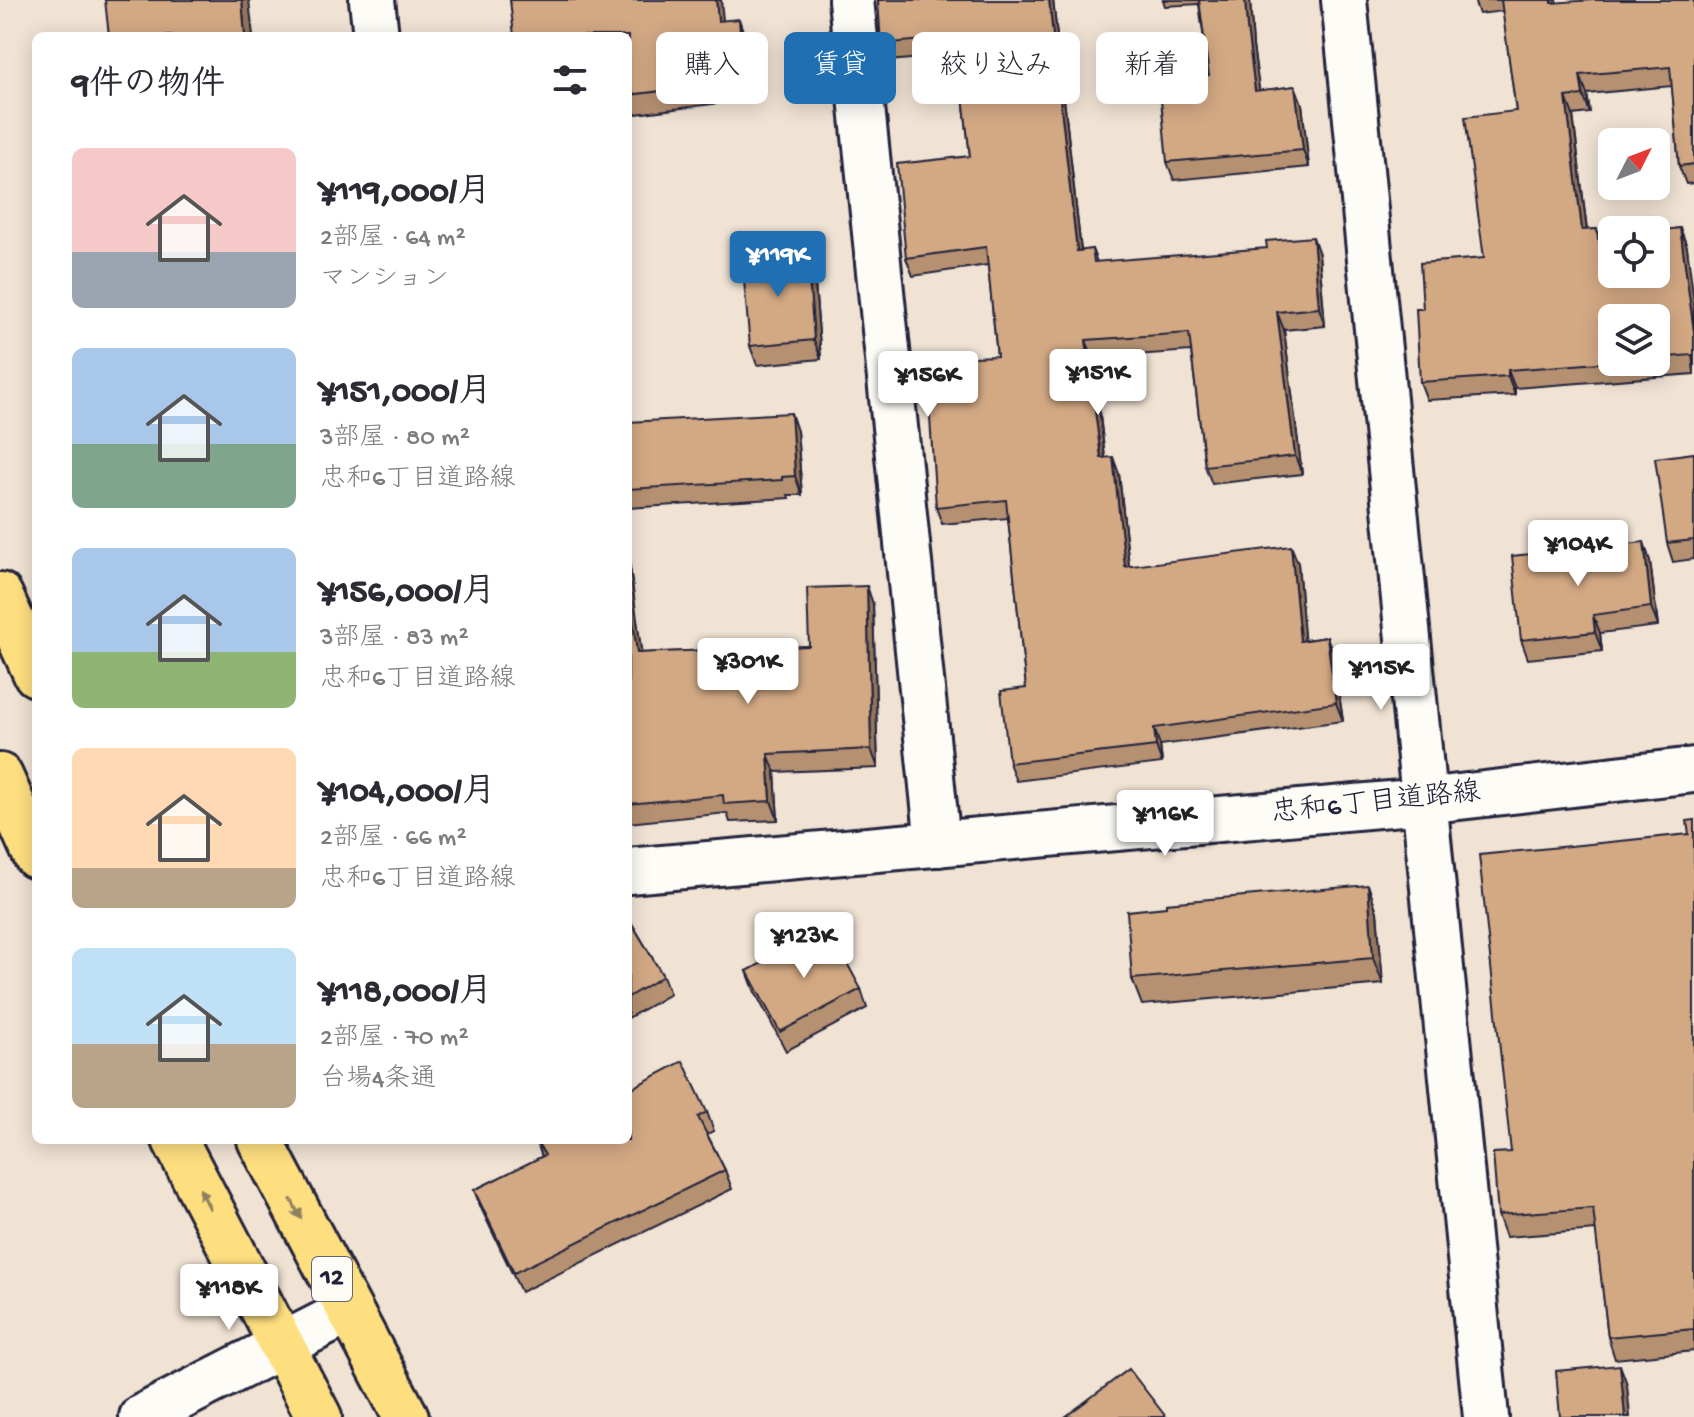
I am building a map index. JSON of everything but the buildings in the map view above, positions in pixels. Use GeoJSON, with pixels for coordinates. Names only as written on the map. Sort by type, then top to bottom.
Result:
{"type":"FeatureCollection","features":[{"type":"Feature","properties":{"kind":"highway"},"geometry":{"type":"LineString","coordinates":[[0,595],[32,665]]}},
{"type":"Feature","properties":{"kind":"highway"},"geometry":{"type":"LineString","coordinates":[[0,776],[32,847]]}},
{"type":"Feature","properties":{"kind":"highway"},"geometry":{"type":"LineString","coordinates":[[177,1144],[319,1417]]}},
{"type":"Feature","properties":{"kind":"highway","name":"12"},"geometry":{"type":"LineString","coordinates":[[262,1144],[406,1417]]}},
{"type":"Feature","properties":{"kind":"street"},"geometry":{"type":"LineString","coordinates":[[372,0],[376,32]]}},
{"type":"Feature","properties":{"kind":"street"},"geometry":{"type":"LineString","coordinates":[[851,0],[938,844]]}},
{"type":"Feature","properties":{"kind":"street"},"geometry":{"type":"LineString","coordinates":[[1344,0],[1486,1417]]}},
{"type":"Feature","properties":{"kind":"street","name":"忠和6丁目道路線"},"geometry":{"type":"LineString","coordinates":[[632,871],[1424,801],[1694,770]]}},
{"type":"Feature","properties":{"kind":"street"},"geometry":{"type":"LineString","coordinates":[[142,1417],[279,1344],[349,1311]]}}]}
